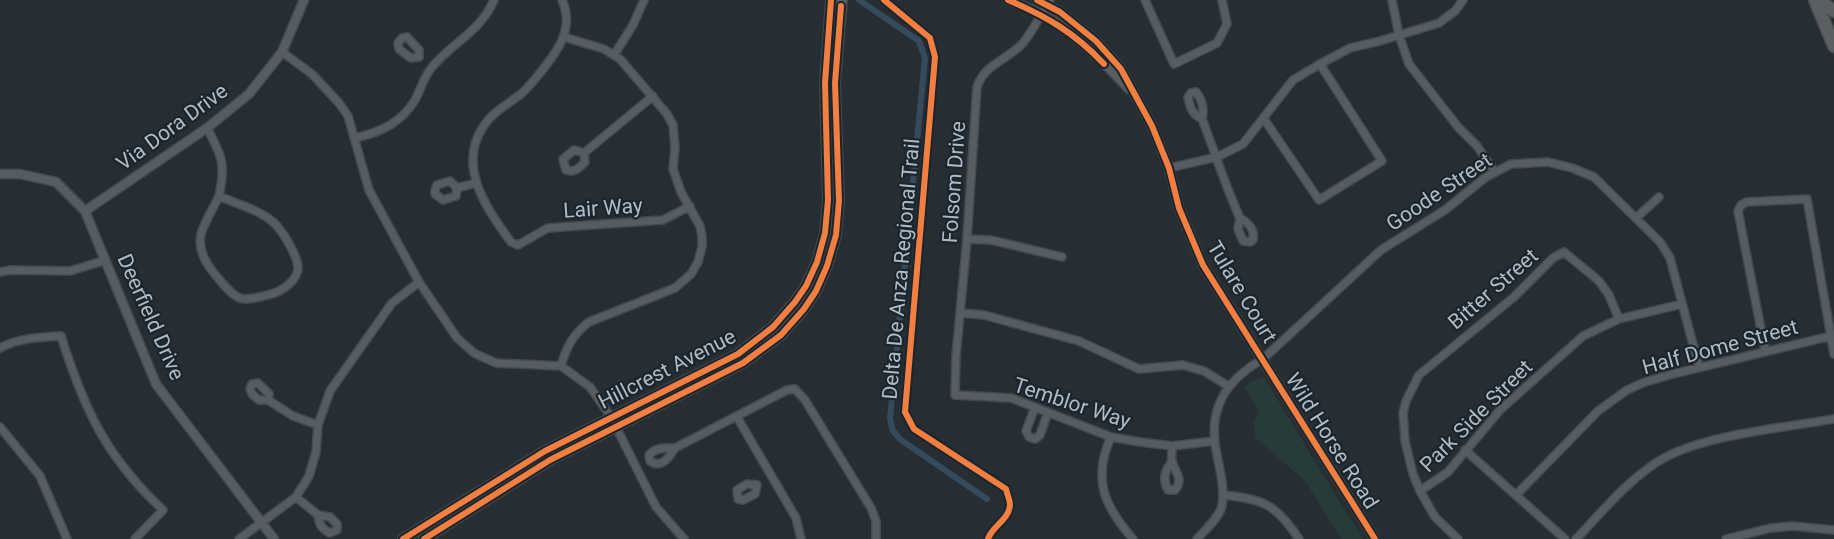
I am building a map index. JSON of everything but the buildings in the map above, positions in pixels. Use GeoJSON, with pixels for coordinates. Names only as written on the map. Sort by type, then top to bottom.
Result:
{"type":"FeatureCollection","features":[{"type":"Feature","properties":{"kind":"highway"},"geometry":{"type":"LineString","coordinates":[[1817,0],[1834,11]]}},
{"type":"Feature","properties":{"kind":"highway"},"geometry":{"type":"LineString","coordinates":[[1817,0],[1834,46]]}},
{"type":"Feature","properties":{"kind":"main road","name":"Hillcrest Avenue"},"geometry":{"type":"LineString","coordinates":[[403,539],[535,457],[738,354],[773,327],[795,302],[806,286],[817,262],[825,233],[828,200],[825,83],[831,0]]}},
{"type":"Feature","properties":{"kind":"main road","name":"Hillcrest Avenue"},"geometry":{"type":"LineString","coordinates":[[424,539],[550,460],[751,358],[781,335],[804,309],[816,291],[827,266],[836,235],[838,201],[835,83],[842,0]]}},
{"type":"Feature","properties":{"kind":"street","name":"Via Dora Drive"},"geometry":{"type":"LineString","coordinates":[[85,211],[207,128],[249,93],[282,52],[304,0]]}},
{"type":"Feature","properties":{"kind":"street"},"geometry":{"type":"LineString","coordinates":[[355,138],[377,133],[398,120],[414,101],[431,68],[472,32],[488,14],[494,0]]}},
{"type":"Feature","properties":{"kind":"street"},"geometry":{"type":"LineString","coordinates":[[458,188],[476,183],[474,148],[482,130],[494,114],[529,86],[557,52],[564,37],[566,17],[562,0]]}},
{"type":"Feature","properties":{"kind":"street"},"geometry":{"type":"LineString","coordinates":[[614,55],[633,25],[644,0]]}},
{"type":"Feature","properties":{"kind":"street"},"geometry":{"type":"LineString","coordinates":[[1008,0],[1040,14],[1079,40],[1138,99]]}},
{"type":"Feature","properties":{"kind":"street"},"geometry":{"type":"LineString","coordinates":[[1037,0],[1048,2],[1096,41],[1121,69],[1152,126],[1169,168],[1217,157],[1243,144],[1293,80],[1350,48],[1439,23],[1455,11],[1463,0]]}},
{"type":"Feature","properties":{"kind":"street"},"geometry":{"type":"LineString","coordinates":[[1145,0],[1174,64],[1217,44],[1227,24],[1222,0]]}},
{"type":"Feature","properties":{"kind":"street"},"geometry":{"type":"LineString","coordinates":[[1392,0],[1409,64],[1458,128],[1477,146],[1495,172]]}},
{"type":"Feature","properties":{"kind":"street","name":"Folsom Drive"},"geometry":{"type":"LineString","coordinates":[[955,395],[977,87],[988,68],[1022,44],[1048,2]]}},
{"type":"Feature","properties":{"kind":"street"},"geometry":{"type":"LineString","coordinates":[[561,366],[569,343],[583,327],[589,322],[675,288],[691,274],[698,262],[702,247],[700,226],[681,192],[673,169],[674,125],[628,66],[604,49],[564,37]]}},
{"type":"Feature","properties":{"kind":"street"},"geometry":{"type":"LineString","coordinates":[[282,52],[312,74],[348,116],[369,190],[419,282],[457,338],[474,353],[496,363],[561,366],[590,387],[611,417],[656,507],[684,539]]}},
{"type":"Feature","properties":{"kind":"street"},"geometry":{"type":"LineString","coordinates":[[419,57],[431,68]]}},
{"type":"Feature","properties":{"kind":"street"},"geometry":{"type":"LineString","coordinates":[[1264,119],[1319,200],[1382,161],[1320,64]]}},
{"type":"Feature","properties":{"kind":"street"},"geometry":{"type":"LineString","coordinates":[[584,153],[652,96]]}},
{"type":"Feature","properties":{"kind":"street"},"geometry":{"type":"LineString","coordinates":[[1202,119],[1226,187],[1240,218]]}},
{"type":"Feature","properties":{"kind":"street"},"geometry":{"type":"LineString","coordinates":[[207,128],[220,151],[224,174],[219,196],[201,235],[200,247],[208,266],[239,298],[249,299],[275,293],[287,286],[296,277],[298,266],[282,233],[263,215],[219,196]]}},
{"type":"Feature","properties":{"kind":"street","name":"Goode Street"},"geometry":{"type":"LineString","coordinates":[[1228,387],[1250,366],[1263,359],[1381,250],[1445,210],[1495,172],[1511,164],[1548,162],[1594,177],[1660,242],[1670,258],[1699,367]]}},
{"type":"Feature","properties":{"kind":"street","name":"Tulare Court"},"geometry":{"type":"LineString","coordinates":[[1169,168],[1179,208],[1203,265],[1263,359]]}},
{"type":"Feature","properties":{"kind":"street","name":"Deerfield Drive"},"geometry":{"type":"LineString","coordinates":[[0,174],[20,174],[56,182],[85,211],[156,384],[274,539]]}},
{"type":"Feature","properties":{"kind":"street","name":"Lair Way"},"geometry":{"type":"LineString","coordinates":[[476,183],[483,200],[506,236],[518,245],[548,228],[663,220],[690,206]]}},
{"type":"Feature","properties":{"kind":"street"},"geometry":{"type":"LineString","coordinates":[[1636,218],[1659,197]]}},
{"type":"Feature","properties":{"kind":"street"},"geometry":{"type":"LineString","coordinates":[[1765,350],[1738,211],[1741,205],[1747,202],[1807,199],[1834,354]]}},
{"type":"Feature","properties":{"kind":"street"},"geometry":{"type":"LineString","coordinates":[[967,239],[991,240],[1062,258]]}},
{"type":"Feature","properties":{"kind":"street","name":"Bitter Street"},"geometry":{"type":"LineString","coordinates":[[1420,491],[1413,474],[1405,441],[1403,413],[1406,401],[1419,375],[1514,297],[1553,258],[1564,252],[1599,281],[1609,295],[1619,319]]}},
{"type":"Feature","properties":{"kind":"street"},"geometry":{"type":"LineString","coordinates":[[0,272],[11,270],[70,271],[106,260]]}},
{"type":"Feature","properties":{"kind":"street"},"geometry":{"type":"LineString","coordinates":[[239,539],[296,497],[309,476],[314,460],[318,425],[330,391],[392,303],[419,282]]}},
{"type":"Feature","properties":{"kind":"street","name":"Park Side Street"},"geometry":{"type":"LineString","coordinates":[[1420,491],[1442,477],[1500,410],[1583,336],[1619,319],[1682,304]]}},
{"type":"Feature","properties":{"kind":"street"},"geometry":{"type":"LineString","coordinates":[[960,313],[984,315],[1079,341],[1139,369],[1183,365],[1204,371],[1228,387],[1215,414],[1214,441],[1223,495],[1221,508],[1197,539]]}},
{"type":"Feature","properties":{"kind":"street"},"geometry":{"type":"LineString","coordinates":[[0,348],[33,337],[61,336],[76,383],[96,425],[120,464],[164,510],[135,539]]}},
{"type":"Feature","properties":{"kind":"street","name":"Half Dome Street"},"geometry":{"type":"LineString","coordinates":[[1516,495],[1612,399],[1645,382],[1765,350],[1831,336]]}},
{"type":"Feature","properties":{"kind":"street","name":"Wild Horse Road"},"geometry":{"type":"LineString","coordinates":[[1263,359],[1375,539]]}},
{"type":"Feature","properties":{"kind":"street"},"geometry":{"type":"LineString","coordinates":[[675,448],[787,390],[795,389],[805,400],[871,508],[876,521],[876,539]]}},
{"type":"Feature","properties":{"kind":"street","name":"Temblor Way"},"geometry":{"type":"LineString","coordinates":[[955,395],[1011,398],[1111,436],[1140,442],[1172,446],[1214,441]]}},
{"type":"Feature","properties":{"kind":"street"},"geometry":{"type":"LineString","coordinates":[[268,400],[293,416],[318,425]]}},
{"type":"Feature","properties":{"kind":"street"},"geometry":{"type":"LineString","coordinates":[[1035,407],[1026,431],[1029,437],[1035,439],[1040,435],[1048,412]]}},
{"type":"Feature","properties":{"kind":"street"},"geometry":{"type":"LineString","coordinates":[[737,417],[796,518],[801,539]]}},
{"type":"Feature","properties":{"kind":"street"},"geometry":{"type":"LineString","coordinates":[[1576,539],[1645,471],[1683,449],[1727,438],[1834,419]]}},
{"type":"Feature","properties":{"kind":"street"},"geometry":{"type":"LineString","coordinates":[[0,427],[40,477],[68,539]]}},
{"type":"Feature","properties":{"kind":"street"},"geometry":{"type":"LineString","coordinates":[[1111,436],[1103,453],[1101,471],[1103,494],[1114,516],[1133,539]]}},
{"type":"Feature","properties":{"kind":"street"},"geometry":{"type":"LineString","coordinates":[[1172,446],[1172,461]]}},
{"type":"Feature","properties":{"kind":"street"},"geometry":{"type":"LineString","coordinates":[[1465,450],[1565,539]]}},
{"type":"Feature","properties":{"kind":"street"},"geometry":{"type":"LineString","coordinates":[[758,485],[771,476]]}},
{"type":"Feature","properties":{"kind":"street"},"geometry":{"type":"LineString","coordinates":[[1420,491],[1435,517],[1458,539]]}},
{"type":"Feature","properties":{"kind":"street"},"geometry":{"type":"LineString","coordinates":[[1223,495],[1263,501],[1287,521],[1299,539]]}},
{"type":"Feature","properties":{"kind":"street"},"geometry":{"type":"LineString","coordinates":[[296,497],[318,515]]}},
{"type":"Feature","properties":{"kind":"street"},"geometry":{"type":"LineString","coordinates":[[1726,539],[1771,528],[1793,526],[1834,530]]}},
{"type":"Feature","properties":{"kind":"green space"},"geometry":{"type":"Polygon","coordinates":[[[1264,377],[1364,539],[1341,539],[1306,482],[1255,437],[1254,422],[1259,411],[1245,388],[1250,382],[1264,377]]]}},
{"type":"Feature","properties":{"kind":"waterway"},"geometry":{"type":"LineString","coordinates":[[859,0],[919,41],[925,58],[890,419],[893,431],[901,440],[987,499]]}},
{"type":"Feature","properties":{"kind":"cycle path"},"geometry":{"type":"LineString","coordinates":[[403,539],[545,451],[738,354],[773,327],[795,302],[806,286],[817,262],[825,233],[828,200],[825,83],[831,0]]}},
{"type":"Feature","properties":{"kind":"cycle path","name":"Delta De Anza Regional Trail"},"geometry":{"type":"LineString","coordinates":[[884,0],[930,38],[935,57],[905,412],[914,429],[1006,489],[1010,503],[1009,510],[988,539]]}},
{"type":"Feature","properties":{"kind":"cycle path"},"geometry":{"type":"LineString","coordinates":[[1008,0],[1059,26],[1082,43],[1104,64]]}},
{"type":"Feature","properties":{"kind":"cycle path"},"geometry":{"type":"LineString","coordinates":[[1037,0],[1060,12],[1096,41],[1121,69],[1152,126],[1169,168],[1179,208],[1203,265],[1375,539]]}},
{"type":"Feature","properties":{"kind":"cycle path"},"geometry":{"type":"LineString","coordinates":[[424,539],[550,460],[743,363],[781,335],[804,309],[816,291],[827,266],[836,235],[839,201],[835,83],[841,6]]}}]}
